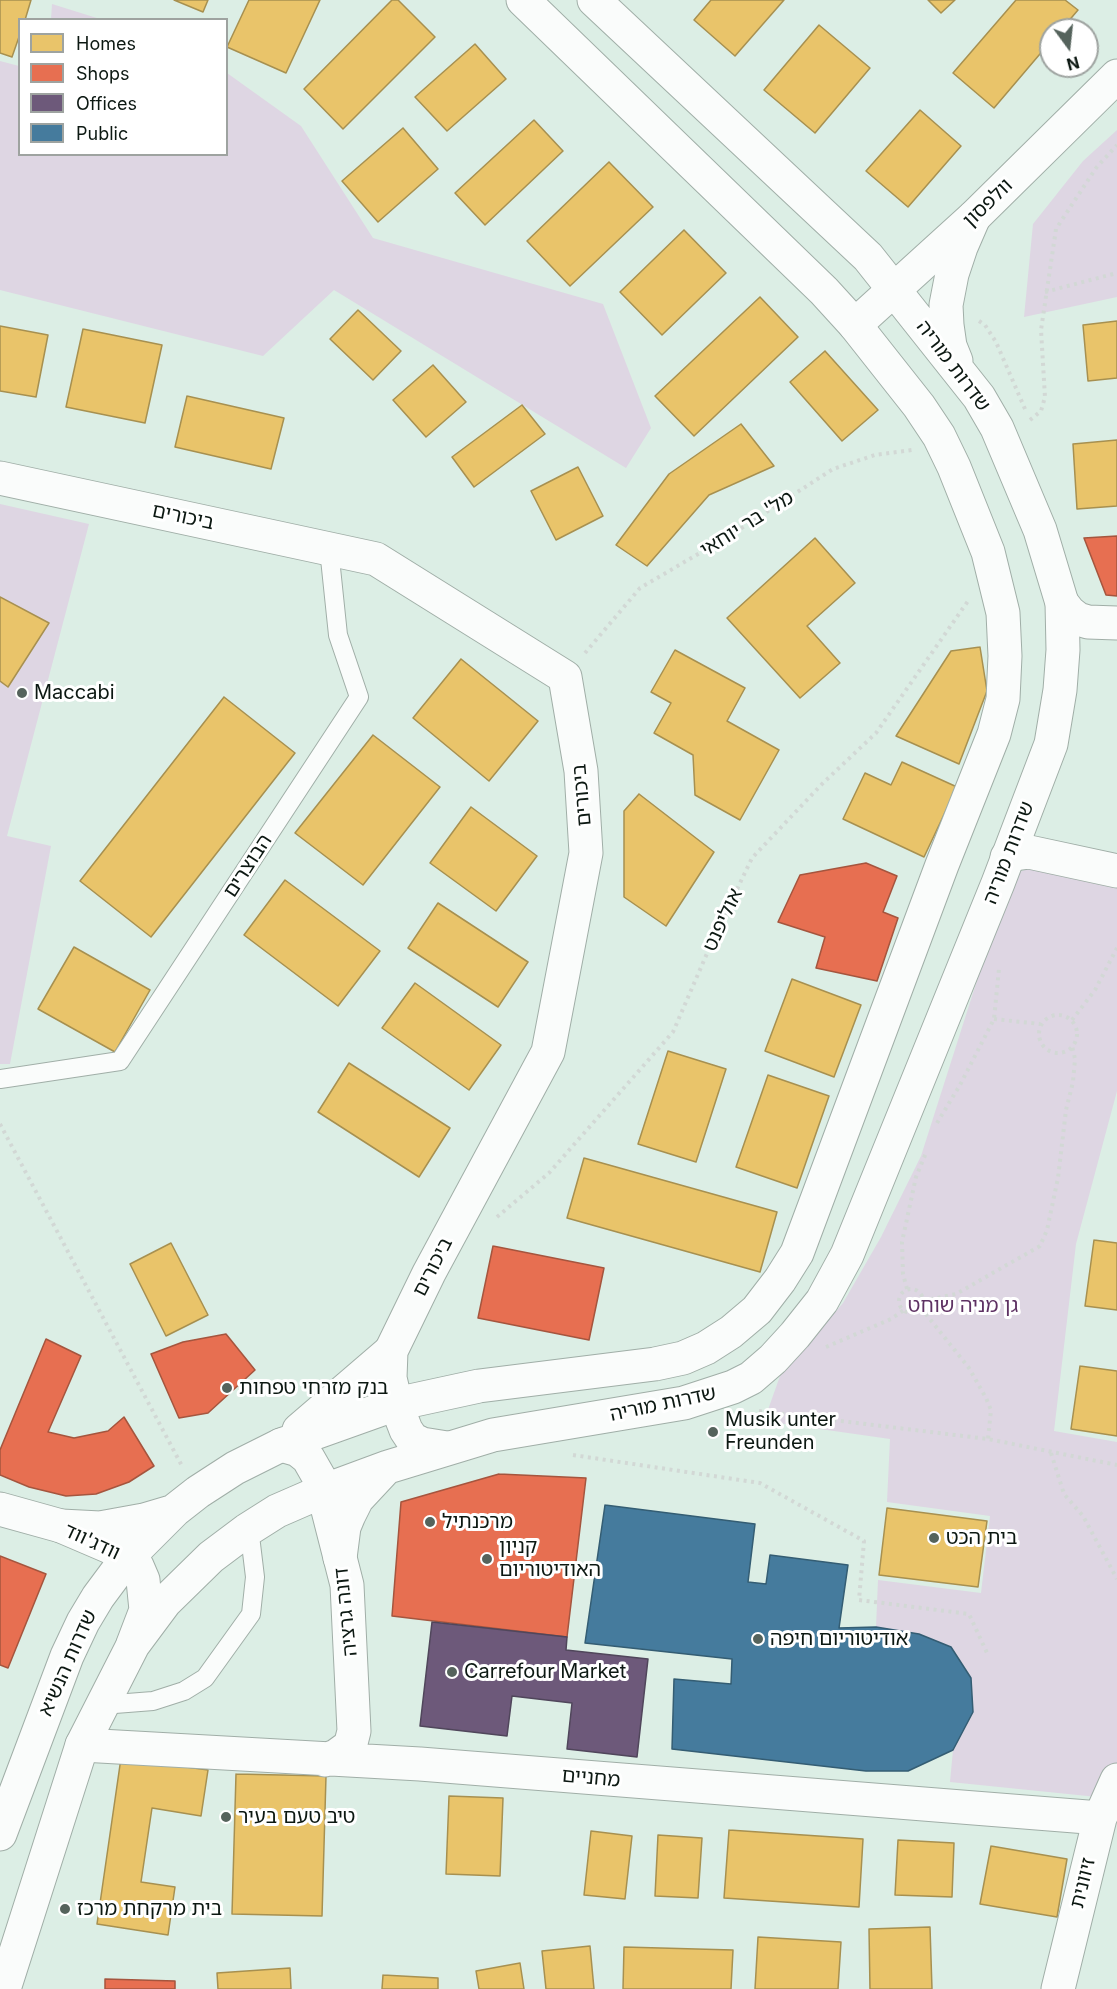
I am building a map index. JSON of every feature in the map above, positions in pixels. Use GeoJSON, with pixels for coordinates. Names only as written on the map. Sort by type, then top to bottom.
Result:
{"type":"FeatureCollection","features":[{"type":"Feature","properties":{"kind":"main road","name":"שדרות מוריה"},"geometry":{"type":"LineString","coordinates":[[396,1404],[488,1384],[655,1364],[683,1358],[706,1348],[731,1332],[757,1310],[797,1253],[994,734],[1003,699],[1005,656],[1003,613],[988,552],[954,467],[939,436],[920,406],[855,325],[816,283],[524,0]]}},
{"type":"Feature","properties":{"kind":"main road","name":"שדרות מוריה"},"geometry":{"type":"LineString","coordinates":[[323,1491],[388,1467],[493,1435],[684,1403],[733,1387],[751,1378],[773,1359],[822,1301],[847,1255],[1051,744],[1060,690],[1063,650],[1062,603],[1040,530],[1010,456],[991,417],[962,374],[868,258],[594,0]]}},
{"type":"Feature","properties":{"kind":"main road","name":"וולפסון"},"geometry":{"type":"LineString","coordinates":[[855,325],[974,217],[1117,76]]}},
{"type":"Feature","properties":{"kind":"main road"},"geometry":{"type":"LineString","coordinates":[[962,374],[950,346],[946,305],[952,274],[974,217]]}},
{"type":"Feature","properties":{"kind":"main road","name":"ביכורים"},"geometry":{"type":"LineString","coordinates":[[0,478],[376,559],[565,677],[581,771],[586,853],[548,1052],[429,1273],[391,1351],[390,1378],[396,1404],[406,1430],[412,1439],[433,1447],[447,1448]]}},
{"type":"Feature","properties":{"kind":"main road"},"geometry":{"type":"LineString","coordinates":[[1062,603],[1078,619],[1088,622],[1117,623]]}},
{"type":"Feature","properties":{"kind":"main road"},"geometry":{"type":"LineString","coordinates":[[1007,857],[1029,852],[1117,871]]}},
{"type":"Feature","properties":{"kind":"main road"},"geometry":{"type":"LineString","coordinates":[[281,1445],[391,1351]]}},
{"type":"Feature","properties":{"kind":"main road","name":"שדרות הנשיא"},"geometry":{"type":"LineString","coordinates":[[0,1834],[67,1656],[98,1597],[127,1558],[176,1510],[235,1468],[281,1445],[396,1404]]}},
{"type":"Feature","properties":{"kind":"main road","name":"דונה גרציה"},"geometry":{"type":"LineString","coordinates":[[281,1445],[298,1450],[308,1458],[320,1479],[347,1585],[354,1731],[351,1743],[341,1753],[325,1760]]}},
{"type":"Feature","properties":{"kind":"main road"},"geometry":{"type":"LineString","coordinates":[[340,1558],[344,1527],[357,1499],[368,1485],[388,1467]]}},
{"type":"Feature","properties":{"kind":"main road"},"geometry":{"type":"LineString","coordinates":[[4,1989],[82,1745],[133,1645],[165,1602],[211,1557],[277,1511],[323,1491]]}},
{"type":"Feature","properties":{"kind":"main road","name":"וודג'ווד"},"geometry":{"type":"LineString","coordinates":[[0,1509],[61,1526],[110,1547],[137,1566],[143,1580],[146,1610],[133,1645]]}},
{"type":"Feature","properties":{"kind":"main road"},"geometry":{"type":"LineString","coordinates":[[61,1526],[100,1528],[144,1520],[176,1510]]}},
{"type":"Feature","properties":{"kind":"main road"},"geometry":{"type":"LineString","coordinates":[[354,1717],[366,1736],[379,1749],[394,1757],[420,1764]]}},
{"type":"Feature","properties":{"kind":"main road","name":"מחניים"},"geometry":{"type":"LineString","coordinates":[[82,1745],[420,1764],[1100,1818]]}},
{"type":"Feature","properties":{"kind":"main road","name":"זיוונית"},"geometry":{"type":"LineString","coordinates":[[1058,1989],[1100,1818],[1117,1780]]}},
{"type":"Feature","properties":{"kind":"lane","name":"הבוצרים"},"geometry":{"type":"LineString","coordinates":[[0,1079],[120,1061],[359,697],[338,635],[329,549]]}},
{"type":"Feature","properties":{"kind":"lane"},"geometry":{"type":"LineString","coordinates":[[102,1705],[153,1701],[184,1691],[205,1678],[251,1614],[255,1577],[247,1530]]}},
{"type":"Feature","properties":{"kind":"path"},"geometry":{"type":"LineString","coordinates":[[1030,420],[1041,411],[1046,397],[1041,346],[1046,292],[1056,230],[1096,168],[1117,145]]}},
{"type":"Feature","properties":{"kind":"path"},"geometry":{"type":"LineString","coordinates":[[1046,292],[1117,273]]}},
{"type":"Feature","properties":{"kind":"path","name":"מל' בר יוחאי"},"geometry":{"type":"LineString","coordinates":[[565,677],[640,588],[734,533],[833,469],[875,454],[918,449]]}},
{"type":"Feature","properties":{"kind":"path","name":"אוליפנט"},"geometry":{"type":"LineString","coordinates":[[489,1223],[549,1173],[673,1032],[715,935],[752,858],[822,784],[876,733],[974,591]]}},
{"type":"Feature","properties":{"kind":"path"},"geometry":{"type":"LineString","coordinates":[[1072,1020],[1095,990],[1117,948]]}},
{"type":"Feature","properties":{"kind":"path"},"geometry":{"type":"LineString","coordinates":[[1057,1014],[1067,1016],[1072,1020],[1078,1032],[1075,1043],[1069,1050],[1059,1054],[1041,1045],[1038,1035],[1040,1024],[1047,1017],[1057,1014]]}},
{"type":"Feature","properties":{"kind":"path"},"geometry":{"type":"LineString","coordinates":[[936,1124],[960,1085],[994,1020],[1040,1024]]}},
{"type":"Feature","properties":{"kind":"path"},"geometry":{"type":"LineString","coordinates":[[923,1301],[956,1294],[1040,1246],[1047,1230],[1058,1178],[1066,1110],[1073,1082],[1075,1059],[1072,1046]]}},
{"type":"Feature","properties":{"kind":"path"},"geometry":{"type":"LineString","coordinates":[[0,1124],[182,1467]]}},
{"type":"Feature","properties":{"kind":"path"},"geometry":{"type":"LineString","coordinates":[[907,1289],[903,1274],[902,1242],[916,1177],[928,1145]]}},
{"type":"Feature","properties":{"kind":"path"},"geometry":{"type":"LineString","coordinates":[[907,1289],[917,1290],[922,1294],[923,1301],[921,1308],[909,1313],[899,1304],[899,1296],[907,1289]]}},
{"type":"Feature","properties":{"kind":"path"},"geometry":{"type":"LineString","coordinates":[[921,1308],[969,1368],[986,1398],[991,1410],[988,1439]]}},
{"type":"Feature","properties":{"kind":"path"},"geometry":{"type":"LineString","coordinates":[[818,1351],[891,1319],[904,1310]]}},
{"type":"Feature","properties":{"kind":"path"},"geometry":{"type":"LineString","coordinates":[[752,1410],[988,1439],[1117,1465]]}},
{"type":"Feature","properties":{"kind":"path"},"geometry":{"type":"LineString","coordinates":[[1051,1452],[1065,1494],[1083,1516],[1117,1579]]}},
{"type":"Feature","properties":{"kind":"path"},"geometry":{"type":"LineString","coordinates":[[568,1455],[760,1483],[864,1541],[859,1600],[969,1614],[988,1655]]}},
{"type":"Feature","properties":{"kind":"green space"},"geometry":{"type":"Polygon","coordinates":[[[52,4],[97,18],[51,18],[52,4]]]}},
{"type":"Feature","properties":{"kind":"green space"},"geometry":{"type":"Polygon","coordinates":[[[0,61],[18,66],[18,156],[228,156],[228,74],[301,126],[373,238],[603,304],[651,428],[626,468],[334,290],[263,356],[0,290],[0,61]]]}},
{"type":"Feature","properties":{"kind":"green space"},"geometry":{"type":"Polygon","coordinates":[[[1117,130],[1117,297],[1024,317],[1033,224],[1083,161],[1117,130]]]}},
{"type":"Feature","properties":{"kind":"green space","name":"Maccabi"},"geometry":{"type":"Polygon","coordinates":[[[0,504],[89,524],[7,836],[51,846],[10,1064],[0,1064],[0,504]]]}},
{"type":"Feature","properties":{"kind":"green space","name":"גן מניה שוחט"},"geometry":{"type":"Polygon","coordinates":[[[1032,866],[1117,883],[1117,1091],[1076,1244],[1054,1431],[1117,1442],[1117,1799],[950,1782],[953,1750],[971,1678],[951,1647],[919,1634],[876,1627],[878,1580],[981,1593],[990,1516],[887,1502],[890,1439],[764,1421],[780,1376],[843,1303],[881,1237],[921,1156],[1010,877],[1032,866]]]}},
{"type":"Feature","properties":{"kind":"building: Homes"},"geometry":{"type":"Polygon","coordinates":[[[0,0],[31,0],[26,18],[18,18],[18,40],[12,57],[0,53],[0,0]]]}},
{"type":"Feature","properties":{"kind":"building: Homes"},"geometry":{"type":"Polygon","coordinates":[[[174,0],[208,0],[203,12],[174,0]]]}},
{"type":"Feature","properties":{"kind":"building: Homes"},"geometry":{"type":"Polygon","coordinates":[[[249,0],[320,0],[286,73],[228,47],[249,0]]]}},
{"type":"Feature","properties":{"kind":"building: Homes"},"geometry":{"type":"Polygon","coordinates":[[[392,0],[398,0],[435,37],[343,129],[304,89],[392,0]]]}},
{"type":"Feature","properties":{"kind":"building: Homes"},"geometry":{"type":"Polygon","coordinates":[[[711,0],[784,0],[735,56],[694,20],[711,0]]]}},
{"type":"Feature","properties":{"kind":"building: Homes"},"geometry":{"type":"Polygon","coordinates":[[[928,0],[955,0],[941,13],[928,0]]]}},
{"type":"Feature","properties":{"kind":"building: Homes"},"geometry":{"type":"Polygon","coordinates":[[[1016,0],[1065,0],[1078,10],[1071,18],[1039,18],[1039,55],[994,108],[953,73],[1016,0]]]}},
{"type":"Feature","properties":{"kind":"building: Homes"},"geometry":{"type":"Polygon","coordinates":[[[819,25],[870,68],[815,133],[764,90],[819,25]]]}},
{"type":"Feature","properties":{"kind":"building: Homes"},"geometry":{"type":"Polygon","coordinates":[[[475,44],[506,79],[447,131],[415,97],[475,44]]]}},
{"type":"Feature","properties":{"kind":"building: Homes"},"geometry":{"type":"Polygon","coordinates":[[[920,110],[961,146],[908,207],[866,171],[920,110]]]}},
{"type":"Feature","properties":{"kind":"building: Homes"},"geometry":{"type":"Polygon","coordinates":[[[534,120],[563,151],[485,225],[455,193],[534,120]]]}},
{"type":"Feature","properties":{"kind":"building: Homes"},"geometry":{"type":"Polygon","coordinates":[[[403,128],[438,169],[378,222],[342,181],[403,128]]]}},
{"type":"Feature","properties":{"kind":"building: Homes"},"geometry":{"type":"Polygon","coordinates":[[[609,162],[653,207],[570,286],[527,241],[609,162]]]}},
{"type":"Feature","properties":{"kind":"building: Homes"},"geometry":{"type":"Polygon","coordinates":[[[684,230],[726,273],[662,335],[620,292],[684,230]]]}},
{"type":"Feature","properties":{"kind":"building: Homes"},"geometry":{"type":"Polygon","coordinates":[[[760,297],[798,337],[694,436],[655,396],[760,297]]]}},
{"type":"Feature","properties":{"kind":"building: Homes"},"geometry":{"type":"Polygon","coordinates":[[[358,310],[401,351],[373,380],[330,339],[358,310]]]}},
{"type":"Feature","properties":{"kind":"building: Homes"},"geometry":{"type":"Polygon","coordinates":[[[1117,321],[1117,378],[1088,381],[1083,325],[1117,321]]]}},
{"type":"Feature","properties":{"kind":"building: Homes"},"geometry":{"type":"Polygon","coordinates":[[[0,326],[48,335],[36,397],[0,391],[0,326]]]}},
{"type":"Feature","properties":{"kind":"building: Homes"},"geometry":{"type":"Polygon","coordinates":[[[83,329],[162,345],[145,423],[66,407],[83,329]]]}},
{"type":"Feature","properties":{"kind":"building: Homes"},"geometry":{"type":"Polygon","coordinates":[[[825,351],[878,410],[842,441],[790,382],[825,351]]]}},
{"type":"Feature","properties":{"kind":"building: Homes"},"geometry":{"type":"Polygon","coordinates":[[[433,365],[466,402],[426,437],[393,400],[433,365]]]}},
{"type":"Feature","properties":{"kind":"building: Homes"},"geometry":{"type":"Polygon","coordinates":[[[187,396],[284,418],[271,469],[175,447],[187,396]]]}},
{"type":"Feature","properties":{"kind":"building: Homes"},"geometry":{"type":"Polygon","coordinates":[[[522,405],[545,434],[474,487],[452,457],[522,405]]]}},
{"type":"Feature","properties":{"kind":"building: Homes"},"geometry":{"type":"Polygon","coordinates":[[[741,424],[774,466],[709,495],[647,566],[616,545],[669,474],[741,424]]]}},
{"type":"Feature","properties":{"kind":"building: Homes"},"geometry":{"type":"Polygon","coordinates":[[[1117,440],[1117,506],[1077,509],[1073,444],[1117,440]]]}},
{"type":"Feature","properties":{"kind":"building: Homes"},"geometry":{"type":"Polygon","coordinates":[[[578,467],[603,516],[556,540],[531,491],[578,467]]]}},
{"type":"Feature","properties":{"kind":"building: Homes"},"geometry":{"type":"Polygon","coordinates":[[[815,538],[855,583],[807,626],[840,663],[800,698],[727,618],[815,538]]]}},
{"type":"Feature","properties":{"kind":"building: Homes"},"geometry":{"type":"Polygon","coordinates":[[[0,597],[49,623],[8,687],[0,681],[0,597]]]}},
{"type":"Feature","properties":{"kind":"building: Homes"},"geometry":{"type":"Polygon","coordinates":[[[980,647],[987,691],[959,764],[896,736],[951,651],[980,647]]]}},
{"type":"Feature","properties":{"kind":"building: Homes"},"geometry":{"type":"Polygon","coordinates":[[[675,650],[745,688],[727,721],[779,750],[740,820],[695,795],[693,755],[654,733],[671,703],[651,692],[675,650]]]}},
{"type":"Feature","properties":{"kind":"building: Homes"},"geometry":{"type":"Polygon","coordinates":[[[461,659],[538,721],[489,781],[413,718],[461,659]]]}},
{"type":"Feature","properties":{"kind":"building: Homes"},"geometry":{"type":"Polygon","coordinates":[[[224,697],[295,753],[151,937],[80,881],[224,697]]]}},
{"type":"Feature","properties":{"kind":"building: Homes"},"geometry":{"type":"Polygon","coordinates":[[[373,735],[440,787],[363,885],[295,833],[373,735]]]}},
{"type":"Feature","properties":{"kind":"building: Homes"},"geometry":{"type":"Polygon","coordinates":[[[902,762],[957,787],[924,857],[843,819],[865,773],[891,785],[902,762]]]}},
{"type":"Feature","properties":{"kind":"building: Homes"},"geometry":{"type":"Polygon","coordinates":[[[639,794],[714,852],[666,926],[624,897],[624,811],[639,794]]]}},
{"type":"Feature","properties":{"kind":"building: Homes"},"geometry":{"type":"Polygon","coordinates":[[[471,807],[537,856],[496,911],[430,863],[471,807]]]}},
{"type":"Feature","properties":{"kind":"building: Homes"},"geometry":{"type":"Polygon","coordinates":[[[285,880],[380,951],[338,1006],[244,935],[285,880]]]}},
{"type":"Feature","properties":{"kind":"building: Homes"},"geometry":{"type":"Polygon","coordinates":[[[438,903],[528,962],[498,1007],[408,948],[438,903]]]}},
{"type":"Feature","properties":{"kind":"building: Homes"},"geometry":{"type":"Polygon","coordinates":[[[74,947],[150,990],[115,1052],[38,1009],[74,947]]]}},
{"type":"Feature","properties":{"kind":"building: Homes"},"geometry":{"type":"Polygon","coordinates":[[[792,979],[861,1005],[834,1077],[765,1051],[792,979]]]}},
{"type":"Feature","properties":{"kind":"building: Homes"},"geometry":{"type":"Polygon","coordinates":[[[415,983],[501,1045],[469,1090],[382,1028],[415,983]]]}},
{"type":"Feature","properties":{"kind":"building: Homes"},"geometry":{"type":"Polygon","coordinates":[[[668,1051],[726,1069],[696,1162],[638,1144],[668,1051]]]}},
{"type":"Feature","properties":{"kind":"building: Homes"},"geometry":{"type":"Polygon","coordinates":[[[349,1063],[450,1128],[419,1177],[318,1112],[349,1063]]]}},
{"type":"Feature","properties":{"kind":"building: Homes"},"geometry":{"type":"Polygon","coordinates":[[[768,1075],[829,1096],[797,1188],[736,1167],[768,1075]]]}},
{"type":"Feature","properties":{"kind":"building: Homes"},"geometry":{"type":"Polygon","coordinates":[[[584,1158],[777,1212],[760,1272],[567,1218],[584,1158]]]}},
{"type":"Feature","properties":{"kind":"building: Homes"},"geometry":{"type":"Polygon","coordinates":[[[1094,1240],[1117,1243],[1117,1310],[1085,1306],[1094,1240]]]}},
{"type":"Feature","properties":{"kind":"building: Homes"},"geometry":{"type":"Polygon","coordinates":[[[171,1243],[208,1315],[166,1336],[130,1264],[171,1243]]]}},
{"type":"Feature","properties":{"kind":"building: Homes"},"geometry":{"type":"Polygon","coordinates":[[[1080,1366],[1117,1371],[1117,1436],[1071,1429],[1080,1366]]]}},
{"type":"Feature","properties":{"kind":"building: Homes","name":"בית הכט"},"geometry":{"type":"Polygon","coordinates":[[[887,1508],[987,1521],[978,1587],[879,1575],[887,1508]]]}},
{"type":"Feature","properties":{"kind":"building: Homes"},"geometry":{"type":"Polygon","coordinates":[[[121,1758],[208,1770],[201,1816],[152,1808],[141,1882],[175,1887],[168,1935],[97,1924],[121,1758]]]}},
{"type":"Feature","properties":{"kind":"building: Homes"},"geometry":{"type":"Polygon","coordinates":[[[236,1774],[326,1776],[322,1916],[232,1914],[236,1774]]]}},
{"type":"Feature","properties":{"kind":"building: Homes"},"geometry":{"type":"Polygon","coordinates":[[[449,1796],[503,1798],[500,1876],[446,1874],[449,1796]]]}},
{"type":"Feature","properties":{"kind":"building: Homes"},"geometry":{"type":"Polygon","coordinates":[[[729,1830],[863,1839],[859,1907],[724,1898],[729,1830]]]}},
{"type":"Feature","properties":{"kind":"building: Homes"},"geometry":{"type":"Polygon","coordinates":[[[591,1831],[632,1836],[625,1899],[584,1895],[591,1831]]]}},
{"type":"Feature","properties":{"kind":"building: Homes"},"geometry":{"type":"Polygon","coordinates":[[[658,1835],[702,1838],[698,1898],[655,1896],[658,1835]]]}},
{"type":"Feature","properties":{"kind":"building: Homes"},"geometry":{"type":"Polygon","coordinates":[[[898,1840],[954,1843],[952,1897],[895,1895],[898,1840]]]}},
{"type":"Feature","properties":{"kind":"building: Homes"},"geometry":{"type":"Polygon","coordinates":[[[991,1846],[1067,1859],[1057,1917],[980,1904],[991,1846]]]}},
{"type":"Feature","properties":{"kind":"building: Homes"},"geometry":{"type":"Polygon","coordinates":[[[930,1927],[932,1989],[870,1989],[869,1929],[930,1927]]]}},
{"type":"Feature","properties":{"kind":"building: Homes"},"geometry":{"type":"Polygon","coordinates":[[[758,1937],[841,1942],[838,1989],[755,1989],[758,1937]]]}},
{"type":"Feature","properties":{"kind":"building: Homes"},"geometry":{"type":"Polygon","coordinates":[[[590,1946],[594,1989],[546,1989],[542,1951],[590,1946]]]}},
{"type":"Feature","properties":{"kind":"building: Homes"},"geometry":{"type":"Polygon","coordinates":[[[624,1947],[733,1950],[731,1989],[623,1989],[624,1947]]]}},
{"type":"Feature","properties":{"kind":"building: Homes"},"geometry":{"type":"Polygon","coordinates":[[[520,1963],[524,1989],[479,1989],[476,1971],[520,1963]]]}},
{"type":"Feature","properties":{"kind":"building: Homes"},"geometry":{"type":"Polygon","coordinates":[[[290,1968],[291,1989],[218,1989],[217,1973],[290,1968]]]}},
{"type":"Feature","properties":{"kind":"building: Homes"},"geometry":{"type":"Polygon","coordinates":[[[383,1975],[438,1978],[438,1989],[382,1989],[383,1975]]]}},
{"type":"Feature","properties":{"kind":"building: Shops"},"geometry":{"type":"Polygon","coordinates":[[[1117,536],[1117,596],[1106,595],[1084,538],[1117,536]]]}},
{"type":"Feature","properties":{"kind":"building: Shops"},"geometry":{"type":"Polygon","coordinates":[[[866,863],[897,876],[883,912],[898,918],[877,981],[816,968],[825,937],[778,922],[800,875],[866,863]]]}},
{"type":"Feature","properties":{"kind":"building: Shops"},"geometry":{"type":"Polygon","coordinates":[[[493,1246],[604,1268],[589,1340],[478,1318],[493,1246]]]}},
{"type":"Feature","properties":{"kind":"building: Shops"},"geometry":{"type":"Polygon","coordinates":[[[226,1334],[255,1370],[208,1413],[179,1418],[151,1354],[183,1342],[226,1334]]]}},
{"type":"Feature","properties":{"kind":"building: Shops"},"geometry":{"type":"Polygon","coordinates":[[[46,1339],[81,1356],[48,1432],[74,1438],[108,1431],[124,1417],[154,1466],[129,1482],[96,1494],[66,1496],[29,1487],[0,1475],[0,1450],[46,1339]]]}},
{"type":"Feature","properties":{"kind":"building: Shops","name":"קניון האודיטוריום"},"geometry":{"type":"Polygon","coordinates":[[[499,1474],[586,1478],[567,1637],[392,1616],[401,1502],[499,1474]]]}},
{"type":"Feature","properties":{"kind":"building: Shops"},"geometry":{"type":"Polygon","coordinates":[[[0,1556],[46,1574],[8,1668],[0,1665],[0,1556]]]}},
{"type":"Feature","properties":{"kind":"building: Shops"},"geometry":{"type":"Polygon","coordinates":[[[105,1979],[175,1981],[175,1989],[105,1989],[105,1979]]]}},
{"type":"Feature","properties":{"kind":"building: Offices"},"geometry":{"type":"Polygon","coordinates":[[[432,1622],[567,1637],[566,1650],[648,1659],[637,1757],[567,1749],[572,1703],[512,1696],[507,1736],[420,1726],[432,1622]]]}},
{"type":"Feature","properties":{"kind":"building: Public","name":"אודיטוריום חיפה"},"geometry":{"type":"Polygon","coordinates":[[[605,1505],[755,1524],[748,1582],[766,1584],[770,1555],[848,1565],[839,1628],[876,1627],[919,1634],[951,1647],[971,1678],[973,1712],[953,1750],[908,1771],[866,1771],[672,1749],[674,1679],[731,1684],[732,1659],[585,1643],[605,1505]]]}},
{"type":"Feature","properties":{"kind":"place","name":"Maccabi"},"geometry":{"type":"Point","coordinates":[22,693]}},
{"type":"Feature","properties":{"kind":"place","name":"בנק מזרחי טפחות"},"geometry":{"type":"Point","coordinates":[227,1388]}},
{"type":"Feature","properties":{"kind":"place","name":"Musik unter Freunden"},"geometry":{"type":"Point","coordinates":[713,1432]}},
{"type":"Feature","properties":{"kind":"place","name":"מרכנתיל"},"geometry":{"type":"Point","coordinates":[430,1522]}},
{"type":"Feature","properties":{"kind":"place","name":"בית הכט"},"geometry":{"type":"Point","coordinates":[934,1538]}},
{"type":"Feature","properties":{"kind":"place","name":"קניון האודיטוריום"},"geometry":{"type":"Point","coordinates":[487,1559]}},
{"type":"Feature","properties":{"kind":"place","name":"אודיטוריום חיפה"},"geometry":{"type":"Point","coordinates":[758,1639]}},
{"type":"Feature","properties":{"kind":"place","name":"Carrefour Market"},"geometry":{"type":"Point","coordinates":[452,1672]}},
{"type":"Feature","properties":{"kind":"place","name":"טיב טעם בעיר"},"geometry":{"type":"Point","coordinates":[226,1817]}},
{"type":"Feature","properties":{"kind":"place","name":"בית מרקחת מרכז"},"geometry":{"type":"Point","coordinates":[65,1909]}}]}
